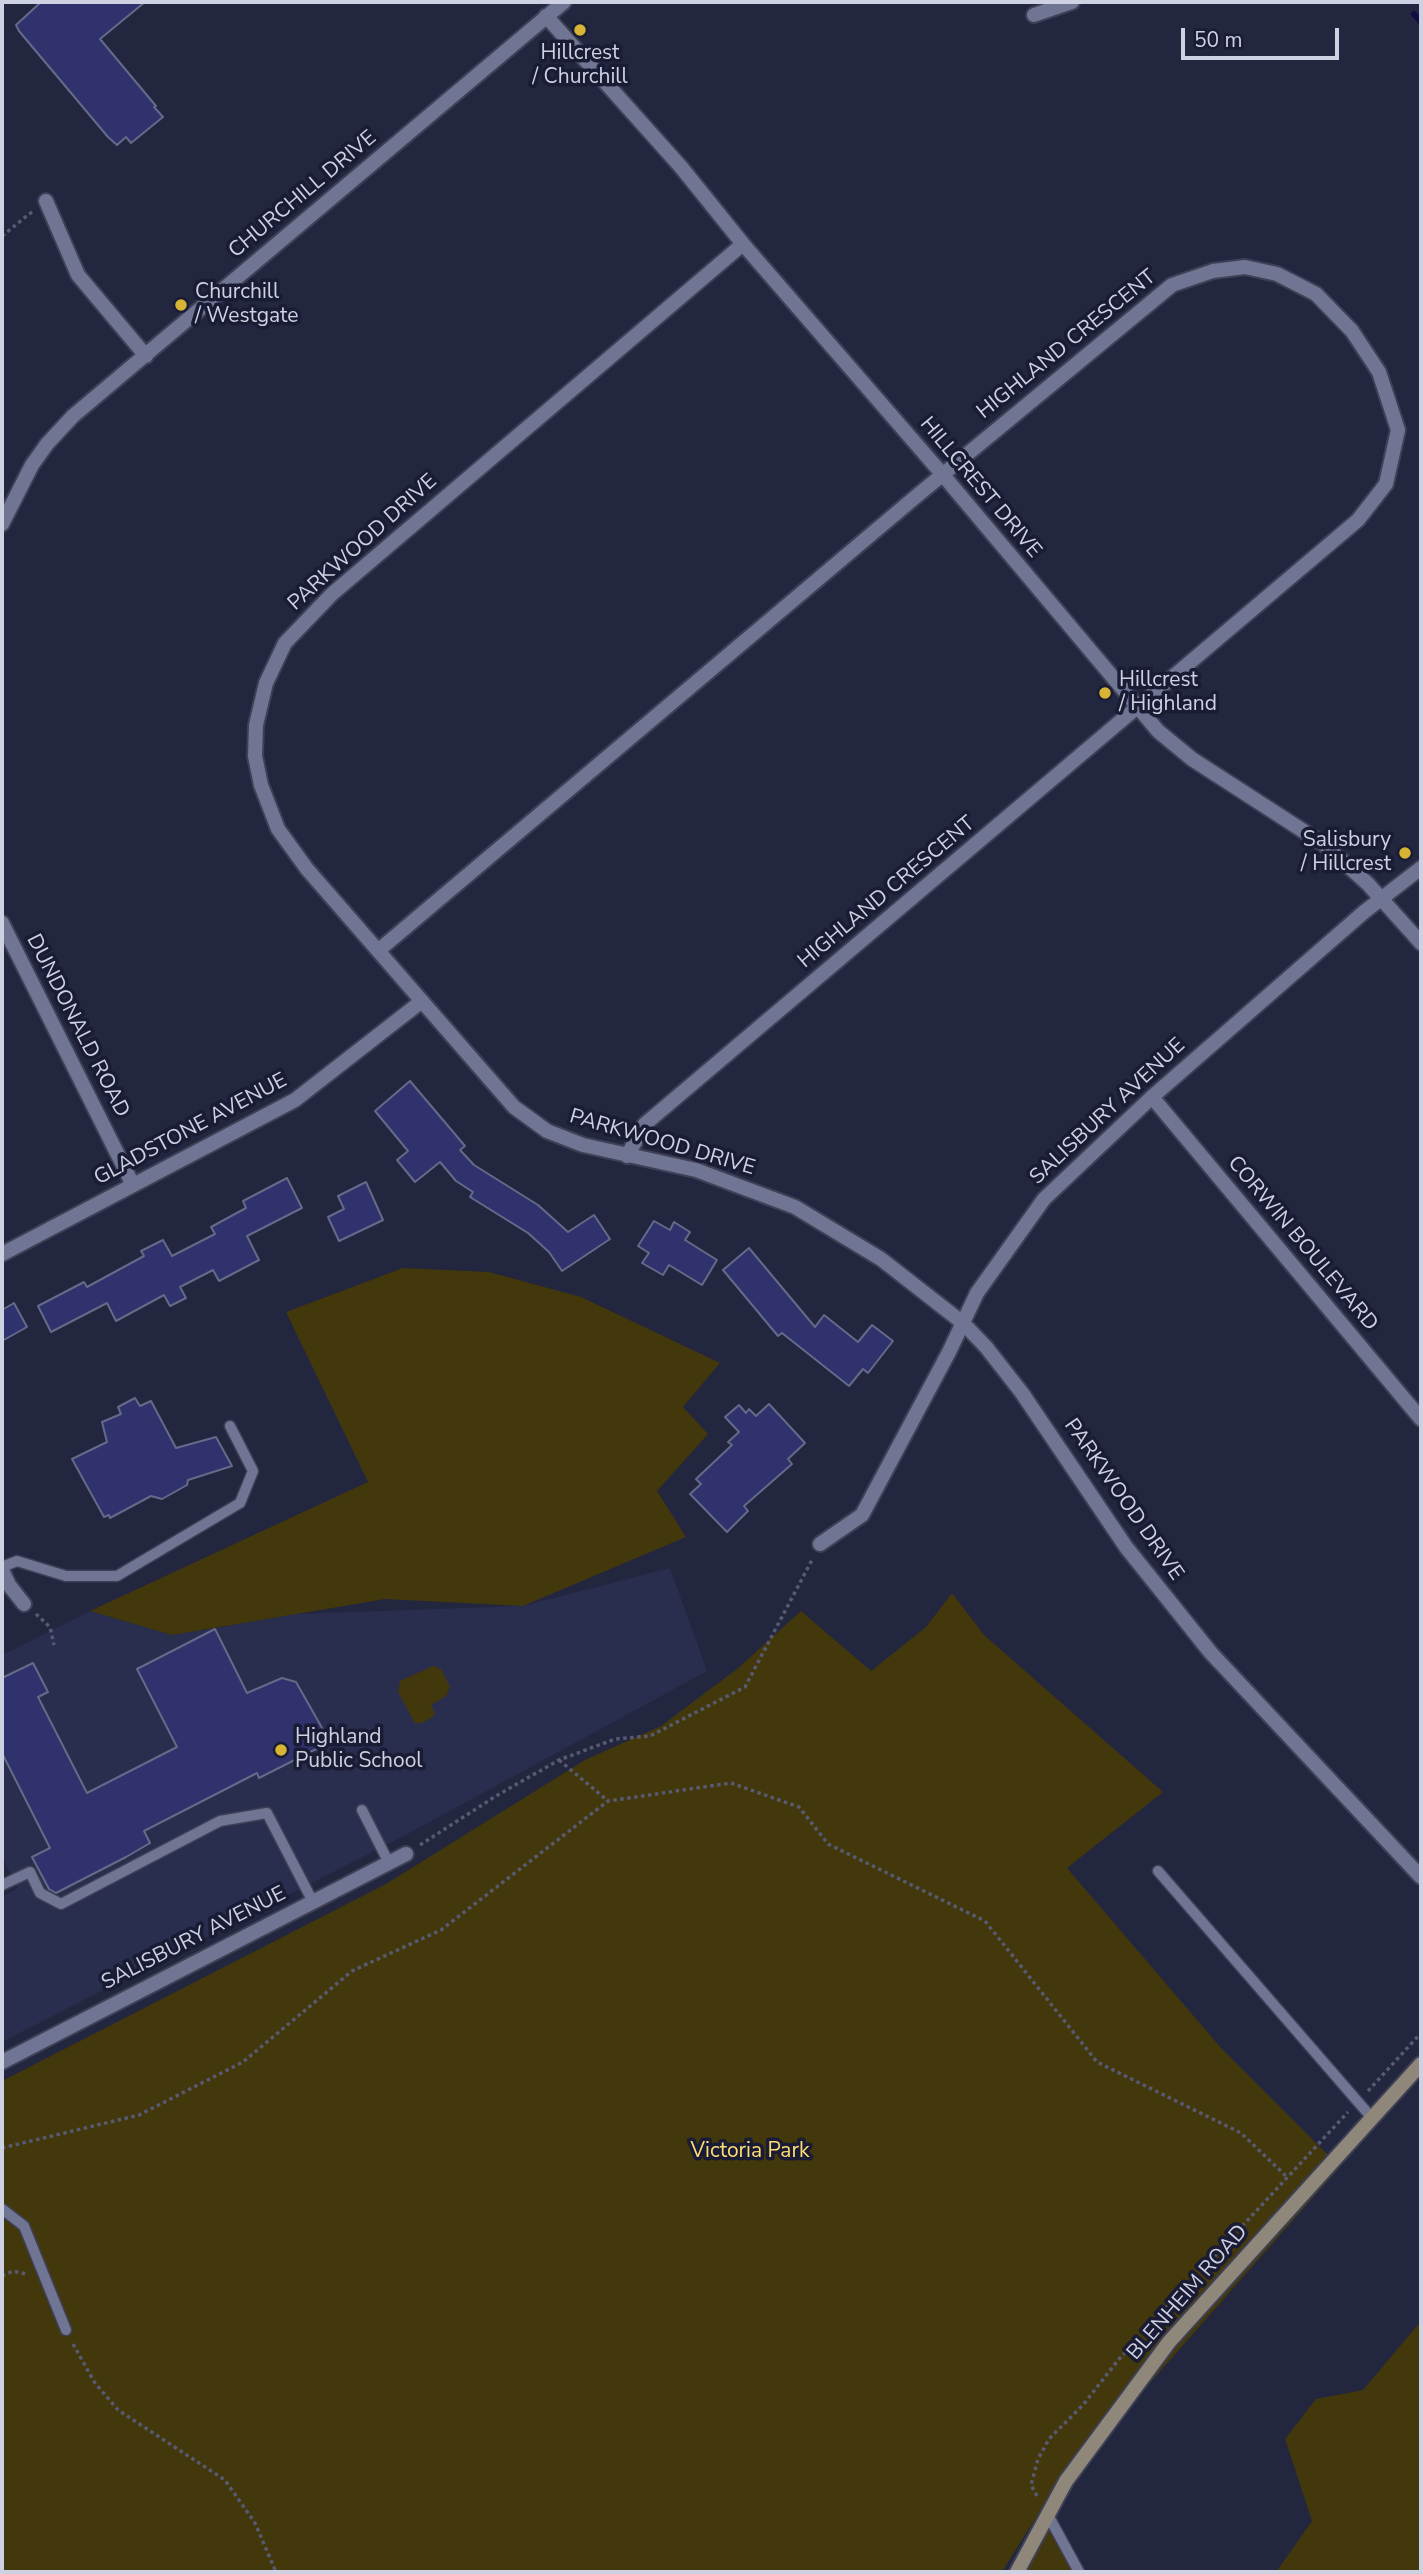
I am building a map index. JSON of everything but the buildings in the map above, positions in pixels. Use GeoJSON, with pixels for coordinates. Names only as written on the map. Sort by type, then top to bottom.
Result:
{"type":"FeatureCollection","features":[{"type":"Feature","properties":{"kind":"main road","name":"BLENHEIM ROAD"},"geometry":{"type":"LineString","coordinates":[[1017,2572],[1066,2481],[1170,2342],[1421,2064]]}},
{"type":"Feature","properties":{"kind":"street","name":"CHURCHILL DRIVE"},"geometry":{"type":"LineString","coordinates":[[2,524],[32,465],[73,416],[564,2]]}},
{"type":"Feature","properties":{"kind":"street"},"geometry":{"type":"LineString","coordinates":[[1034,15],[1072,2]]}},
{"type":"Feature","properties":{"kind":"street","name":"HILLCREST DRIVE"},"geometry":{"type":"LineString","coordinates":[[546,16],[681,167],[743,244],[1172,745],[1325,845],[1350,865],[1421,943]]}},
{"type":"Feature","properties":{"kind":"street"},"geometry":{"type":"LineString","coordinates":[[46,201],[78,275],[146,356]]}},
{"type":"Feature","properties":{"kind":"street","name":"PARKWOOD DRIVE"},"geometry":{"type":"LineString","coordinates":[[743,244],[332,594],[285,643],[266,683],[256,724],[255,755],[261,785],[278,829],[299,859],[514,1107],[547,1131],[583,1145],[696,1170],[795,1207],[880,1259],[963,1323],[986,1347],[1022,1394],[1126,1547],[1210,1653],[1421,1877]]}},
{"type":"Feature","properties":{"kind":"street","name":"HIGHLAND CRESCENT"},"geometry":{"type":"LineString","coordinates":[[379,950],[1172,285],[1213,271],[1245,267],[1277,274],[1316,294],[1352,331],[1379,372],[1398,429],[1386,484],[1358,520],[645,1124],[627,1156]]}},
{"type":"Feature","properties":{"kind":"street","name":"SALISBURY AVENUE"},"geometry":{"type":"LineString","coordinates":[[820,1544],[862,1515],[977,1293],[1044,1199],[1152,1097],[1382,898],[1421,868]]}},
{"type":"Feature","properties":{"kind":"street","name":"DUNDONALD ROAD"},"geometry":{"type":"LineString","coordinates":[[2,923],[132,1185]]}},
{"type":"Feature","properties":{"kind":"street","name":"GLADSTONE AVENUE"},"geometry":{"type":"LineString","coordinates":[[2,1254],[295,1100],[422,1001]]}},
{"type":"Feature","properties":{"kind":"street","name":"CORWIN BOULEVARD"},"geometry":{"type":"LineString","coordinates":[[1152,1097],[1421,1419]]}},
{"type":"Feature","properties":{"kind":"street"},"geometry":{"type":"LineString","coordinates":[[2,1569],[9,1585],[24,1604]]}},
{"type":"Feature","properties":{"kind":"street","name":"SALISBURY AVENUE"},"geometry":{"type":"LineString","coordinates":[[2,2062],[406,1854]]}},
{"type":"Feature","properties":{"kind":"lane"},"geometry":{"type":"LineString","coordinates":[[2,1569],[17,1561],[66,1576],[117,1576],[240,1503],[253,1471],[230,1426]]}},
{"type":"Feature","properties":{"kind":"lane"},"geometry":{"type":"LineString","coordinates":[[362,1810],[389,1863]]}},
{"type":"Feature","properties":{"kind":"lane"},"geometry":{"type":"LineString","coordinates":[[2,1885],[30,1872],[40,1893],[61,1904],[220,1821],[267,1813],[313,1902]]}},
{"type":"Feature","properties":{"kind":"lane"},"geometry":{"type":"LineString","coordinates":[[1158,1871],[1372,2118]]}},
{"type":"Feature","properties":{"kind":"lane"},"geometry":{"type":"LineString","coordinates":[[2,2209],[24,2226],[66,2330]]}},
{"type":"Feature","properties":{"kind":"lane"},"geometry":{"type":"LineString","coordinates":[[1048,2515],[1079,2572]]}},
{"type":"Feature","properties":{"kind":"path"},"geometry":{"type":"LineString","coordinates":[[2,236],[46,201]]}},
{"type":"Feature","properties":{"kind":"path"},"geometry":{"type":"LineString","coordinates":[[406,1854],[496,1796],[559,1760],[615,1739],[650,1735],[745,1687],[820,1544]]}},
{"type":"Feature","properties":{"kind":"path"},"geometry":{"type":"LineString","coordinates":[[24,1604],[50,1627],[54,1644]]}},
{"type":"Feature","properties":{"kind":"path"},"geometry":{"type":"LineString","coordinates":[[559,1760],[608,1801]]}},
{"type":"Feature","properties":{"kind":"path"},"geometry":{"type":"LineString","coordinates":[[2,2148],[139,2115],[243,2062],[352,1971],[441,1930],[608,1801],[731,1783],[799,1807],[828,1844],[985,1921],[1097,2062],[1241,2133],[1287,2177]]}},
{"type":"Feature","properties":{"kind":"path"},"geometry":{"type":"LineString","coordinates":[[1031,2485],[1038,2459],[1049,2439],[1083,2404],[1119,2359],[1421,2033]]}},
{"type":"Feature","properties":{"kind":"path"},"geometry":{"type":"LineString","coordinates":[[2,2276],[13,2271],[45,2278]]}},
{"type":"Feature","properties":{"kind":"path"},"geometry":{"type":"LineString","coordinates":[[66,2330],[94,2383],[118,2410],[225,2480],[255,2523],[276,2572]]}},
{"type":"Feature","properties":{"kind":"shaded area","name":"Highland Public School"},"geometry":{"type":"Polygon","coordinates":[[[670,1568],[707,1671],[415,1830],[2,2042],[2,1897],[18,1888],[2,1856],[2,1655],[90,1611],[172,1635],[297,1614],[523,1606],[670,1568]]]}},
{"type":"Feature","properties":{"kind":"green space"},"geometry":{"type":"Polygon","coordinates":[[[403,1268],[489,1272],[581,1297],[720,1363],[683,1407],[708,1434],[657,1491],[686,1537],[523,1606],[385,1599],[172,1635],[90,1611],[368,1482],[286,1312],[403,1268]]]}},
{"type":"Feature","properties":{"kind":"green space","name":"Victoria Park"},"geometry":{"type":"Polygon","coordinates":[[[952,1593],[984,1635],[1163,1792],[1067,1868],[1221,2048],[1340,2167],[1045,2502],[1082,2572],[1009,2572],[1038,2514],[1002,2572],[2,2572],[2,2081],[386,1884],[585,1760],[661,1726],[737,1669],[801,1611],[871,1671],[926,1627],[952,1593]]]}},
{"type":"Feature","properties":{"kind":"green space"},"geometry":{"type":"Polygon","coordinates":[[[433,1666],[441,1669],[450,1687],[446,1696],[431,1705],[435,1713],[433,1717],[422,1723],[415,1723],[398,1692],[400,1681],[433,1666]]]}},
{"type":"Feature","properties":{"kind":"green space"},"geometry":{"type":"Polygon","coordinates":[[[1421,2321],[1421,2572],[1276,2572],[1312,2521],[1285,2439],[1316,2399],[1363,2390],[1421,2321]]]}},
{"type":"Feature","properties":{"kind":"waterway"},"geometry":{"type":"LineString","coordinates":[[1414,14],[1421,22]]}},
{"type":"Feature","properties":{"kind":"place","name":"Hillcrest / Churchill"},"geometry":{"type":"Point","coordinates":[580,30]}},
{"type":"Feature","properties":{"kind":"place","name":"Churchill / Westgate"},"geometry":{"type":"Point","coordinates":[181,305]}},
{"type":"Feature","properties":{"kind":"place","name":"Hillcrest / Highland"},"geometry":{"type":"Point","coordinates":[1105,693]}},
{"type":"Feature","properties":{"kind":"place","name":"Salisbury / Hillcrest"},"geometry":{"type":"Point","coordinates":[1405,853]}},
{"type":"Feature","properties":{"kind":"place","name":"Highland Public School"},"geometry":{"type":"Point","coordinates":[281,1750]}}]}
